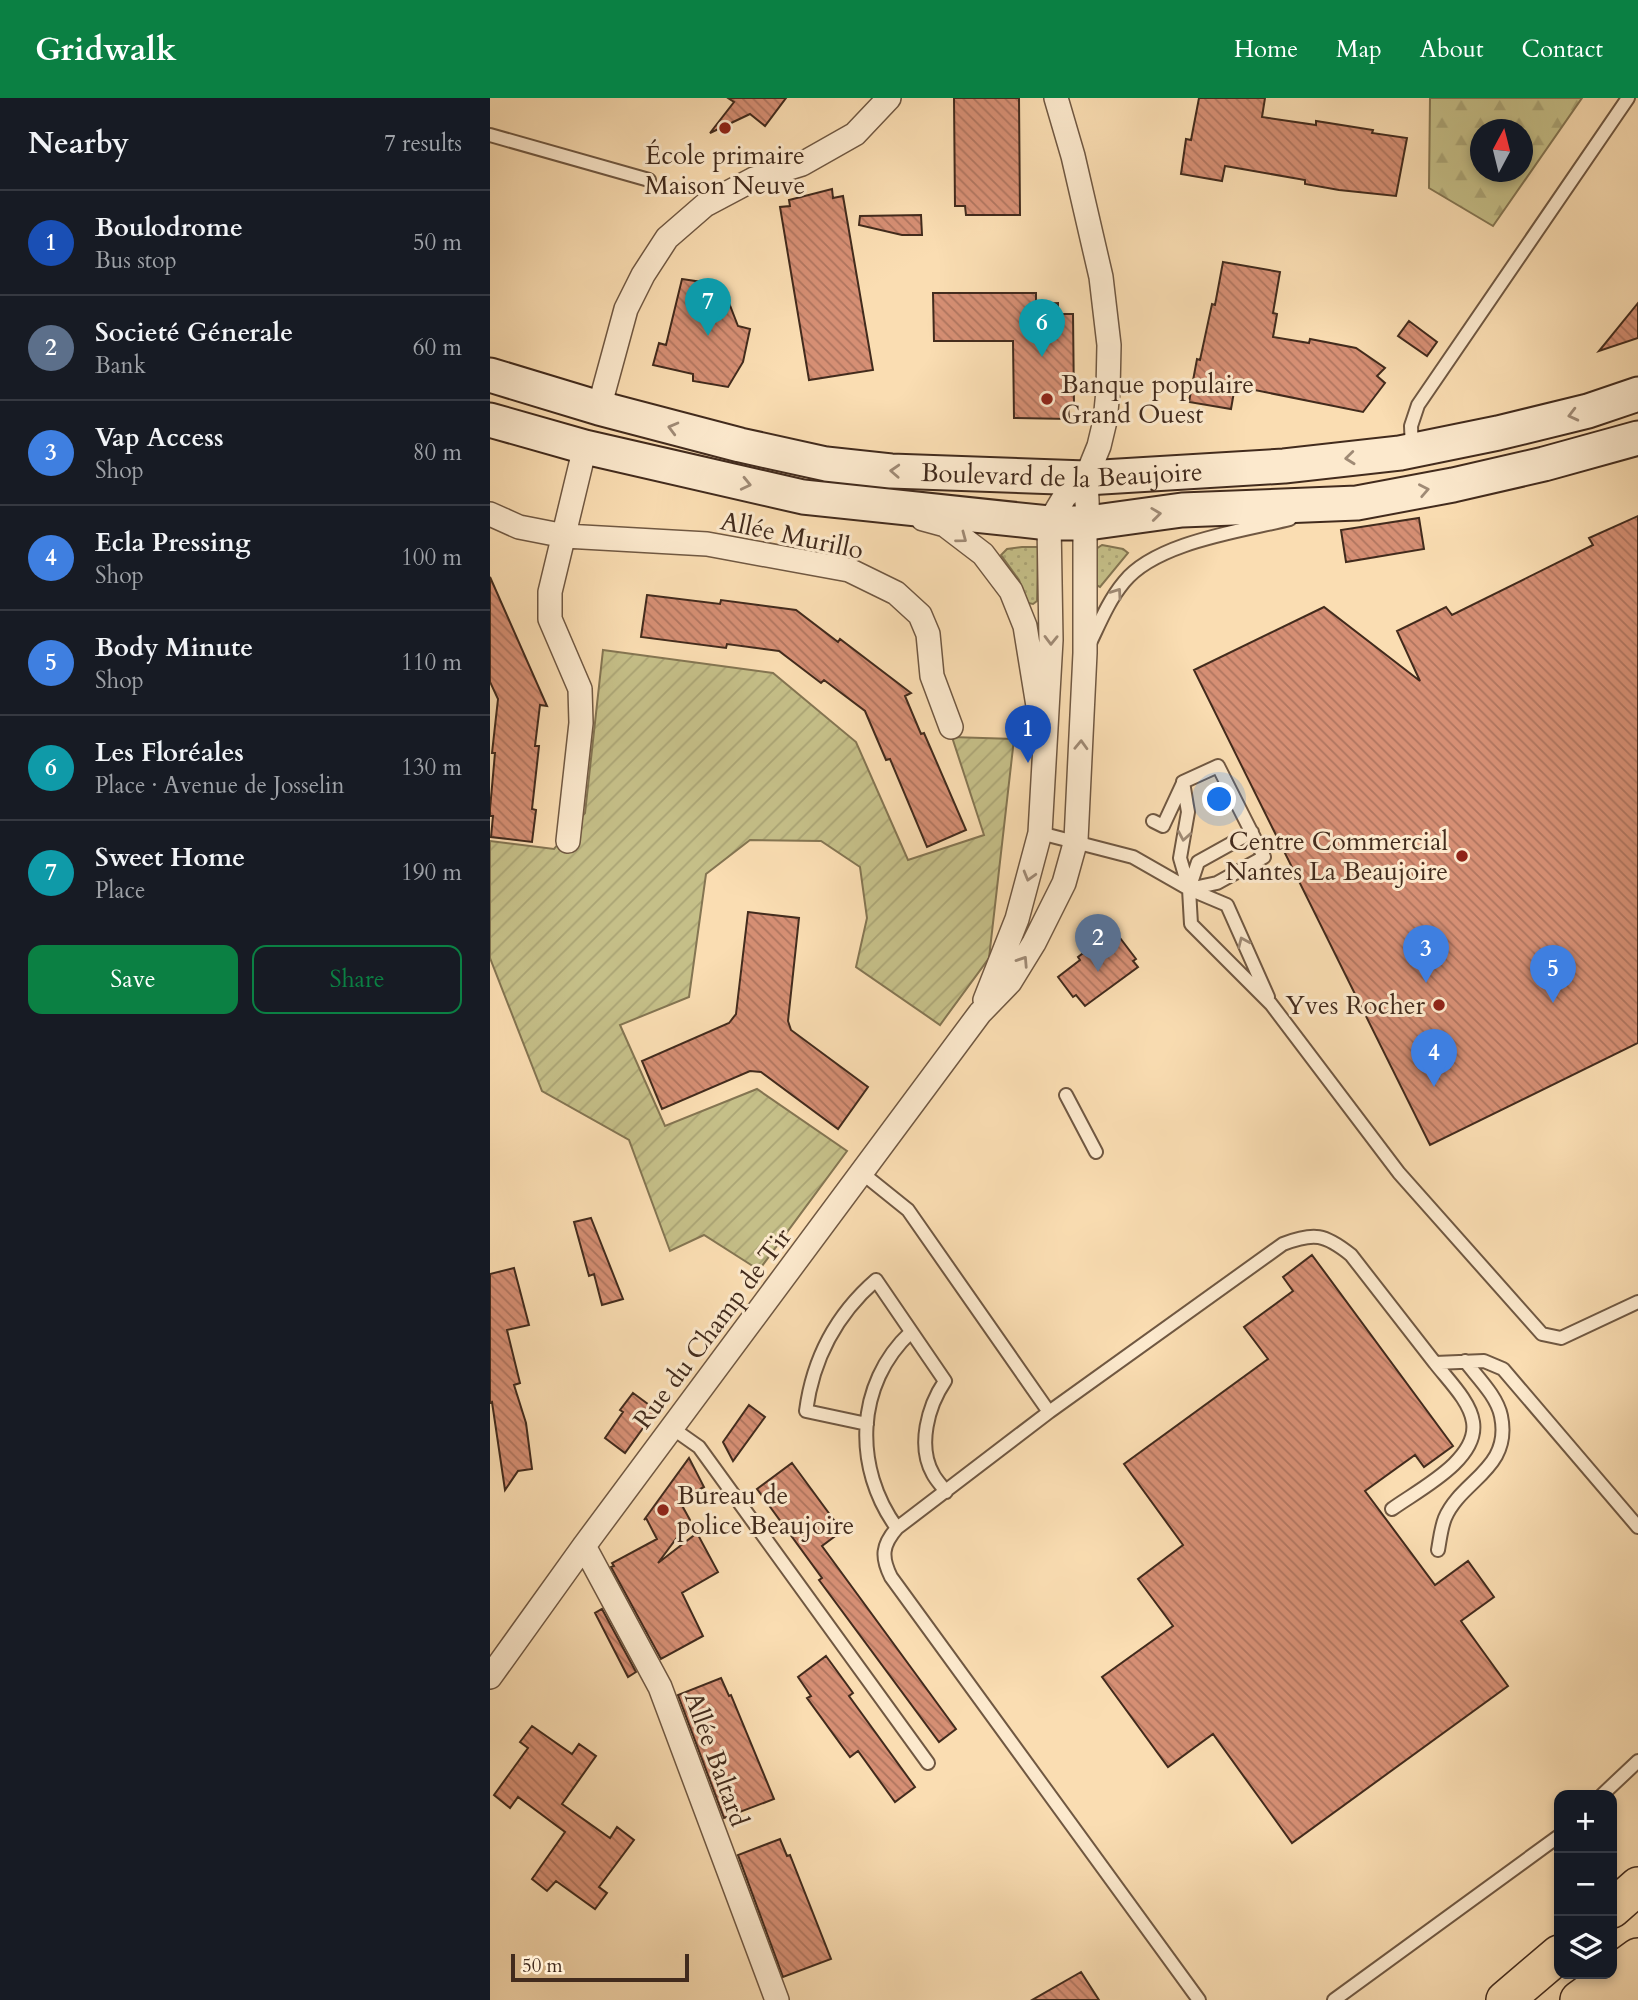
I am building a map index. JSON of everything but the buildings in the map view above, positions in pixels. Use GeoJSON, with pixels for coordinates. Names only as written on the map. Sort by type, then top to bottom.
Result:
{"type":"FeatureCollection","features":[{"type":"Feature","properties":{"kind":"main road","name":"Boulevard de la Beaujoire"},"geometry":{"type":"LineString","coordinates":[[490,375],[599,408],[740,445],[826,464],[891,471],[1086,478],[1284,466],[1412,450],[1499,433],[1588,411],[1638,394]]}},
{"type":"Feature","properties":{"kind":"main road","name":"Boulevard de la Beaujoire"},"geometry":{"type":"LineString","coordinates":[[490,420],[586,447],[803,497],[1049,523],[1088,523],[1182,510],[1357,503],[1544,464],[1638,438]]}},
{"type":"Feature","properties":{"kind":"main road"},"geometry":{"type":"LineString","coordinates":[[1617,1905],[1638,1886]]}},
{"type":"Feature","properties":{"kind":"main road"},"geometry":{"type":"LineString","coordinates":[[1617,1928],[1638,1913]]}},
{"type":"Feature","properties":{"kind":"main road"},"geometry":{"type":"LineString","coordinates":[[1579,2000],[1638,1957]]}},
{"type":"Feature","properties":{"kind":"main road"},"geometry":{"type":"LineString","coordinates":[[1506,2000],[1554,1958]]}},
{"type":"Feature","properties":{"kind":"main road"},"geometry":{"type":"LineString","coordinates":[[1506,2000],[1554,1969]]}},
{"type":"Feature","properties":{"kind":"main road"},"geometry":{"type":"LineString","coordinates":[[1624,2000],[1638,1990]]}},
{"type":"Feature","properties":{"kind":"street"},"geometry":{"type":"LineString","coordinates":[[599,408],[626,309],[643,275],[667,238],[705,205],[754,179],[802,164],[855,134],[888,98]]}},
{"type":"Feature","properties":{"kind":"street"},"geometry":{"type":"LineString","coordinates":[[1049,523],[1065,496],[1086,478],[1097,454],[1105,421],[1109,345],[1101,277],[1073,156],[1056,98]]}},
{"type":"Feature","properties":{"kind":"street"},"geometry":{"type":"LineString","coordinates":[[568,841],[581,723],[579,689],[550,619],[550,592],[586,447]]}},
{"type":"Feature","properties":{"kind":"street","name":"Rue du Champ de Tir"},"geometry":{"type":"LineString","coordinates":[[490,1677],[584,1546],[980,1013],[1010,982],[1034,943],[1063,883],[1076,840],[1085,653],[1085,532],[1088,523],[1086,478]]}},
{"type":"Feature","properties":{"kind":"street","name":"Rue du Champ de Tir"},"geometry":{"type":"LineString","coordinates":[[876,506],[945,525],[983,554],[1011,591],[1025,626],[1046,760]]}},
{"type":"Feature","properties":{"kind":"street","name":"Allée Murillo"},"geometry":{"type":"LineString","coordinates":[[490,514],[519,527],[565,536],[707,544],[849,570],[896,593],[920,615],[928,634],[932,676],[951,727]]}},
{"type":"Feature","properties":{"kind":"street","name":"Rue du Champ de Tir"},"geometry":{"type":"LineString","coordinates":[[980,1013],[1017,919],[1040,833],[1051,640],[1049,523]]}},
{"type":"Feature","properties":{"kind":"street","name":"Allée Baltard"},"geometry":{"type":"LineString","coordinates":[[584,1546],[660,1687],[777,2000]]}},
{"type":"Feature","properties":{"kind":"lane"},"geometry":{"type":"LineString","coordinates":[[1412,450],[1411,426],[1418,405],[1628,98]]}},
{"type":"Feature","properties":{"kind":"lane"},"geometry":{"type":"LineString","coordinates":[[490,135],[649,180]]}},
{"type":"Feature","properties":{"kind":"lane"},"geometry":{"type":"LineString","coordinates":[[1085,653],[1107,607],[1126,580],[1142,566],[1168,551],[1357,503]]}},
{"type":"Feature","properties":{"kind":"lane"},"geometry":{"type":"LineString","coordinates":[[1153,821],[1163,826],[1183,782],[1218,766],[1264,857],[1217,883],[1189,889]]}},
{"type":"Feature","properties":{"kind":"lane"},"geometry":{"type":"LineString","coordinates":[[1183,782],[1188,811],[1180,858],[1189,889],[1191,923],[1271,1004],[1399,1173],[1542,1334],[1561,1338],[1638,1302]]}},
{"type":"Feature","properties":{"kind":"lane"},"geometry":{"type":"LineString","coordinates":[[1189,889],[1198,862],[1252,832]]}},
{"type":"Feature","properties":{"kind":"lane"},"geometry":{"type":"LineString","coordinates":[[1040,833],[1076,840],[1133,857],[1189,889],[1227,905],[1271,1004]]}},
{"type":"Feature","properties":{"kind":"lane"},"geometry":{"type":"LineString","coordinates":[[1066,1095],[1096,1152]]}},
{"type":"Feature","properties":{"kind":"lane"},"geometry":{"type":"LineString","coordinates":[[862,1173],[908,1210],[1049,1412]]}},
{"type":"Feature","properties":{"kind":"lane"},"geometry":{"type":"LineString","coordinates":[[1199,2000],[891,1577],[884,1564],[887,1539],[897,1528],[1049,1412],[1283,1244],[1317,1235],[1335,1242],[1351,1255],[1465,1403],[1473,1422],[1468,1450],[1458,1462],[1392,1509]]}},
{"type":"Feature","properties":{"kind":"lane"},"geometry":{"type":"LineString","coordinates":[[867,1424],[806,1410],[815,1370],[838,1321],[854,1299],[876,1280],[945,1381],[936,1394],[928,1420],[925,1447],[931,1472],[946,1492]]}},
{"type":"Feature","properties":{"kind":"lane"},"geometry":{"type":"LineString","coordinates":[[897,1528],[886,1512],[871,1479],[865,1444],[869,1408],[880,1374],[899,1343],[911,1332]]}},
{"type":"Feature","properties":{"kind":"lane"},"geometry":{"type":"LineString","coordinates":[[1435,1363],[1484,1361],[1503,1368],[1638,1527]]}},
{"type":"Feature","properties":{"kind":"lane"},"geometry":{"type":"LineString","coordinates":[[1438,1550],[1446,1516],[1455,1502],[1489,1468],[1498,1451],[1502,1433],[1501,1415],[1492,1396],[1465,1362]]}},
{"type":"Feature","properties":{"kind":"lane"},"geometry":{"type":"LineString","coordinates":[[672,1428],[699,1447],[928,1763]]}},
{"type":"Feature","properties":{"kind":"lane"},"geometry":{"type":"LineString","coordinates":[[1607,1790],[1638,1761]]}},
{"type":"Feature","properties":{"kind":"lane"},"geometry":{"type":"LineString","coordinates":[[1334,2000],[1554,1840]]}},
{"type":"Feature","properties":{"kind":"green space"},"geometry":{"type":"Polygon","coordinates":[[[1430,98],[1582,98],[1533,168],[1533,119],[1470,119],[1470,182],[1524,182],[1493,226],[1429,188],[1430,98]]]}},
{"type":"Feature","properties":{"kind":"green space"},"geometry":{"type":"Polygon","coordinates":[[[1102,545],[1123,549],[1128,553],[1100,587],[1096,585],[1096,549],[1102,545]]]}},
{"type":"Feature","properties":{"kind":"green space"},"geometry":{"type":"Polygon","coordinates":[[[1038,547],[1037,601],[1033,604],[1028,603],[1019,580],[1001,555],[1007,549],[1038,547]]]}},
{"type":"Feature","properties":{"kind":"green space"},"geometry":{"type":"Polygon","coordinates":[[[603,650],[773,673],[856,742],[908,860],[984,835],[952,737],[1014,739],[989,958],[940,1025],[856,967],[867,918],[860,867],[821,841],[750,840],[706,874],[689,997],[620,1025],[665,1126],[757,1089],[847,1151],[759,1270],[704,1235],[670,1251],[629,1140],[542,1091],[490,958],[490,841],[554,849],[585,813],[603,650]]]}},
{"type":"Feature","properties":{"kind":"place","name":"École primaire Maison Neuve"},"geometry":{"type":"Point","coordinates":[725,128]}},
{"type":"Feature","properties":{"kind":"place","name":"Sweet Home"},"geometry":{"type":"Point","coordinates":[708,336]}},
{"type":"Feature","properties":{"kind":"place","name":"Les Floréales"},"geometry":{"type":"Point","coordinates":[1042,357]}},
{"type":"Feature","properties":{"kind":"place","name":"Banque populaire Grand Ouest"},"geometry":{"type":"Point","coordinates":[1047,399]}},
{"type":"Feature","properties":{"kind":"place","name":"Boulodrome"},"geometry":{"type":"Point","coordinates":[1028,763]}},
{"type":"Feature","properties":{"kind":"place","name":"Centre Commercial Nantes La Beaujoire"},"geometry":{"type":"Point","coordinates":[1462,856]}},
{"type":"Feature","properties":{"kind":"place","name":"Societé Génerale"},"geometry":{"type":"Point","coordinates":[1098,972]}},
{"type":"Feature","properties":{"kind":"place","name":"Vap Access"},"geometry":{"type":"Point","coordinates":[1426,983]}},
{"type":"Feature","properties":{"kind":"place","name":"Body Minute"},"geometry":{"type":"Point","coordinates":[1553,1003]}},
{"type":"Feature","properties":{"kind":"place","name":"Yves Rocher"},"geometry":{"type":"Point","coordinates":[1439,1005]}},
{"type":"Feature","properties":{"kind":"place","name":"Ecla Pressing"},"geometry":{"type":"Point","coordinates":[1434,1087]}},
{"type":"Feature","properties":{"kind":"place","name":"Bureau de police Beaujoire"},"geometry":{"type":"Point","coordinates":[663,1510]}}]}
